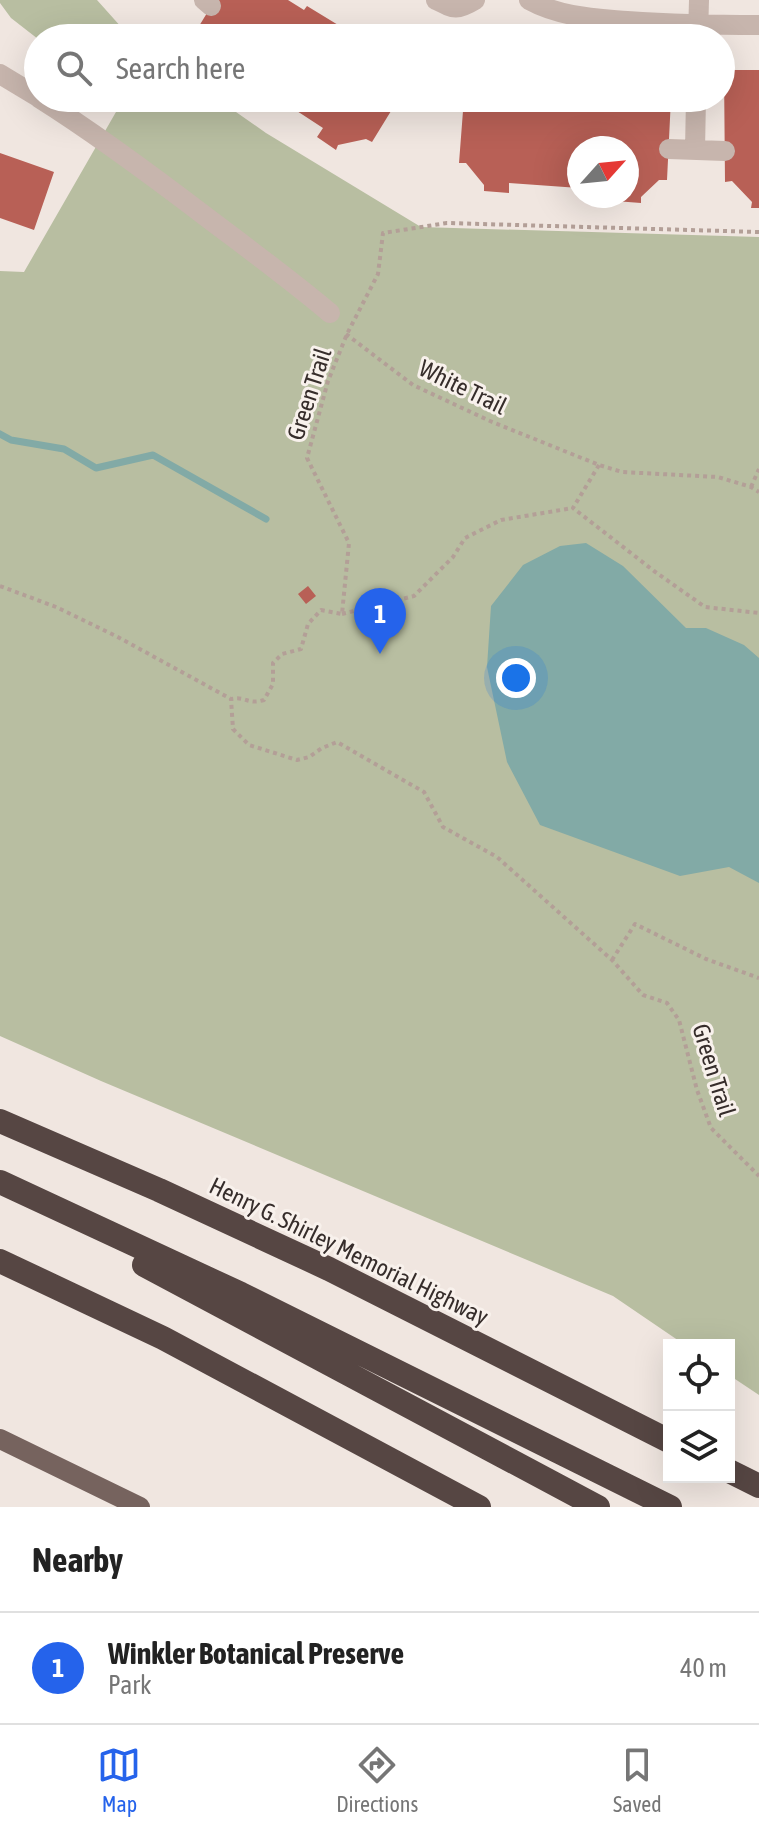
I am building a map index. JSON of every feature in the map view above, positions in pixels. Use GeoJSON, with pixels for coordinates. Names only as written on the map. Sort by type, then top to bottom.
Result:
{"type":"FeatureCollection","features":[{"type":"Feature","properties":{"kind":"highway","name":"Henry G. Shirley Memorial Highway"},"geometry":{"type":"LineString","coordinates":[[0,1121],[329,1269],[663,1438]]}},
{"type":"Feature","properties":{"kind":"highway"},"geometry":{"type":"LineString","coordinates":[[0,1182],[241,1294],[670,1507]]}},
{"type":"Feature","properties":{"kind":"highway"},"geometry":{"type":"LineString","coordinates":[[0,1189],[598,1507]]}},
{"type":"Feature","properties":{"kind":"highway"},"geometry":{"type":"LineString","coordinates":[[0,1261],[163,1338],[479,1507]]}},
{"type":"Feature","properties":{"kind":"highway"},"geometry":{"type":"LineString","coordinates":[[735,1474],[759,1486]]}},
{"type":"Feature","properties":{"kind":"main road"},"geometry":{"type":"LineString","coordinates":[[0,1439],[140,1507]]}},
{"type":"Feature","properties":{"kind":"street"},"geometry":{"type":"LineString","coordinates":[[436,0],[454,9],[475,0]]}},
{"type":"Feature","properties":{"kind":"street"},"geometry":{"type":"LineString","coordinates":[[529,0],[558,12],[638,24]]}},
{"type":"Feature","properties":{"kind":"street"},"geometry":{"type":"LineString","coordinates":[[698,24],[699,0]]}},
{"type":"Feature","properties":{"kind":"street"},"geometry":{"type":"LineString","coordinates":[[735,28],[759,25]]}},
{"type":"Feature","properties":{"kind":"street"},"geometry":{"type":"LineString","coordinates":[[0,74],[24,89]]}},
{"type":"Feature","properties":{"kind":"street"},"geometry":{"type":"LineString","coordinates":[[61,112],[178,195],[330,313]]}},
{"type":"Feature","properties":{"kind":"street"},"geometry":{"type":"LineString","coordinates":[[695,150],[696,112]]}},
{"type":"Feature","properties":{"kind":"street"},"geometry":{"type":"LineString","coordinates":[[669,149],[725,151]]}},
{"type":"Feature","properties":{"kind":"path","name":"Green Trail"},"geometry":{"type":"LineString","coordinates":[[342,614],[349,543],[307,458],[328,381],[347,334],[378,274],[383,233],[447,223],[759,232]]}},
{"type":"Feature","properties":{"kind":"path","name":"White Trail"},"geometry":{"type":"LineString","coordinates":[[330,313],[347,334],[413,385],[490,421],[622,472],[718,477],[759,492]]}},
{"type":"Feature","properties":{"kind":"path"},"geometry":{"type":"LineString","coordinates":[[573,508],[599,465]]}},
{"type":"Feature","properties":{"kind":"path"},"geometry":{"type":"LineString","coordinates":[[751,487],[759,469]]}},
{"type":"Feature","properties":{"kind":"path"},"geometry":{"type":"LineString","coordinates":[[0,586],[56,607],[116,636],[231,699],[240,697],[253,703],[264,700],[273,684],[273,663],[282,654],[301,649],[308,624],[321,610],[342,614],[414,596],[453,557],[465,538],[501,520],[573,508],[705,607],[759,613]]}},
{"type":"Feature","properties":{"kind":"path","name":"Green Trail"},"geometry":{"type":"LineString","coordinates":[[231,699],[233,729],[249,745],[297,760],[337,742],[424,792],[443,827],[497,857],[612,960],[643,995],[667,1003],[679,1020],[697,1090],[711,1128],[759,1176]]}},
{"type":"Feature","properties":{"kind":"path"},"geometry":{"type":"LineString","coordinates":[[612,960],[635,924],[706,959],[759,978]]}},
{"type":"Feature","properties":{"kind":"green space"},"geometry":{"type":"Polygon","coordinates":[[[0,0],[97,0],[118,24],[24,24],[24,28],[11,18],[0,0]]]}},
{"type":"Feature","properties":{"kind":"green space"},"geometry":{"type":"Polygon","coordinates":[[[116,112],[236,112],[421,227],[759,237],[759,1395],[735,1379],[735,1339],[676,1339],[613,1296],[0,1036],[0,271],[24,272],[116,112]]]}},
{"type":"Feature","properties":{"kind":"water"},"geometry":{"type":"Polygon","coordinates":[[[586,543],[623,566],[686,628],[706,628],[744,645],[759,658],[759,883],[729,867],[680,876],[540,825],[507,762],[487,667],[491,606],[523,565],[560,546],[586,543]]]}},
{"type":"Feature","properties":{"kind":"building"},"geometry":{"type":"Polygon","coordinates":[[[215,0],[288,0],[304,10],[307,6],[337,24],[200,24],[215,0]]]}},
{"type":"Feature","properties":{"kind":"building"},"geometry":{"type":"Polygon","coordinates":[[[735,70],[759,70],[759,208],[751,208],[752,202],[732,181],[725,182],[724,112],[735,112],[735,70]]]}},
{"type":"Feature","properties":{"kind":"building"},"geometry":{"type":"Polygon","coordinates":[[[298,112],[390,112],[372,142],[366,139],[338,145],[336,150],[317,137],[323,128],[298,112]]]}},
{"type":"Feature","properties":{"kind":"building"},"geometry":{"type":"Polygon","coordinates":[[[463,112],[670,112],[667,180],[659,180],[641,197],[641,203],[639,136],[567,136],[567,187],[509,183],[509,193],[484,191],[484,185],[466,163],[459,163],[463,112]]]}},
{"type":"Feature","properties":{"kind":"building"},"geometry":{"type":"Polygon","coordinates":[[[0,153],[54,172],[34,230],[0,218],[0,153]]]}},
{"type":"Feature","properties":{"kind":"building"},"geometry":{"type":"Polygon","coordinates":[[[308,586],[316,596],[306,604],[298,594],[308,586]]]}},
{"type":"Feature","properties":{"kind":"waterway"},"geometry":{"type":"LineString","coordinates":[[0,434],[11,440],[64,449],[96,468],[153,455],[266,519]]}},
{"type":"Feature","properties":{"kind":"place","name":"Winkler Botanical Preserve"},"geometry":{"type":"Point","coordinates":[380,654]}}]}
